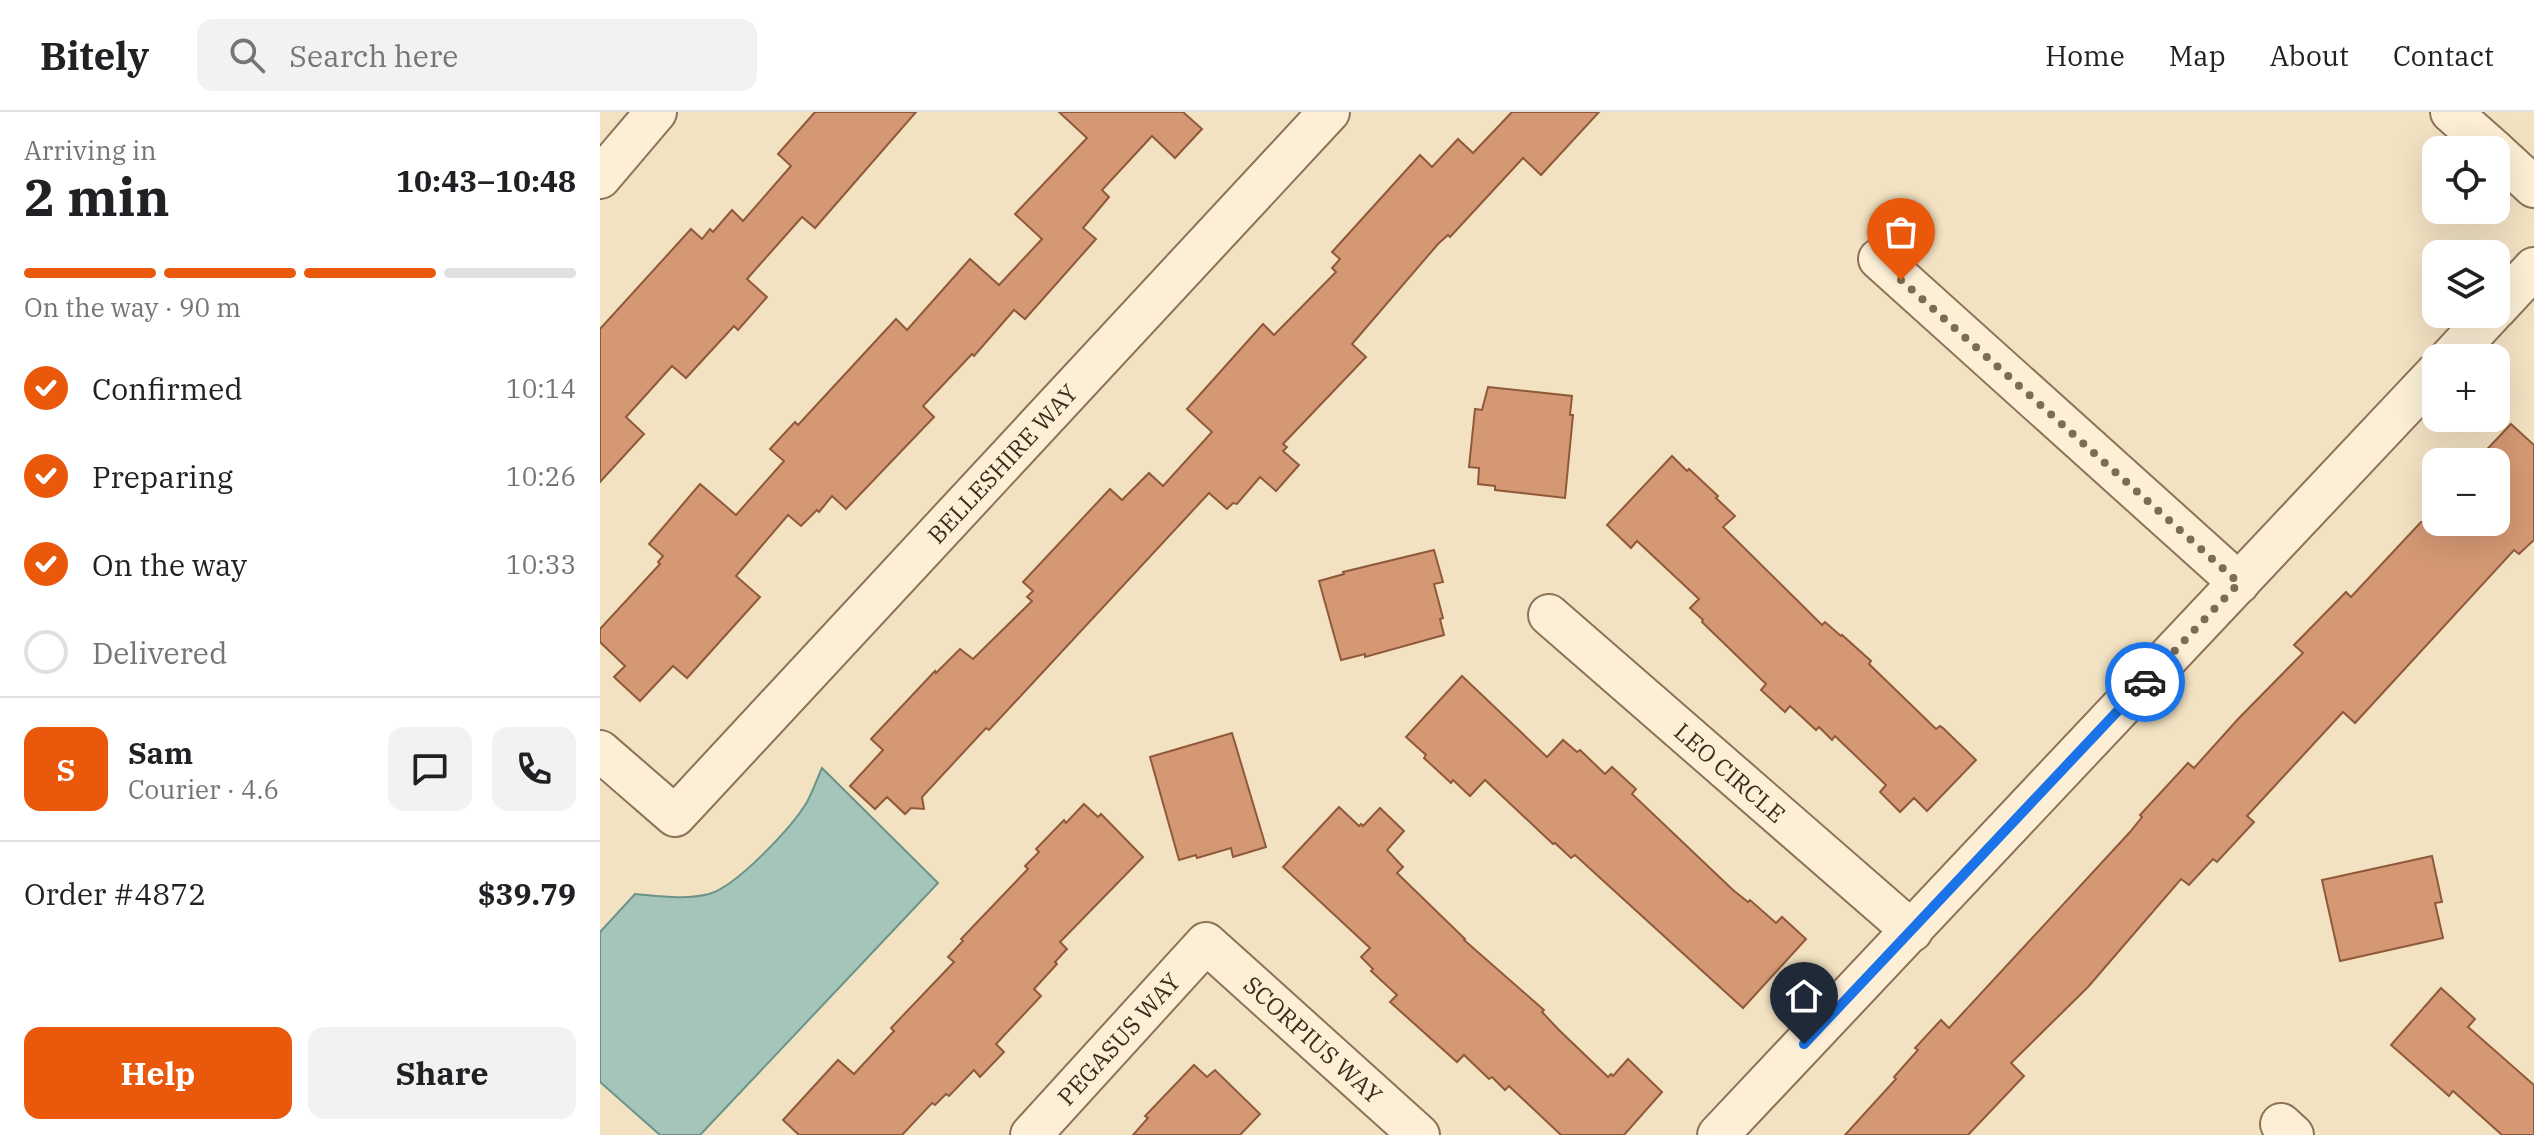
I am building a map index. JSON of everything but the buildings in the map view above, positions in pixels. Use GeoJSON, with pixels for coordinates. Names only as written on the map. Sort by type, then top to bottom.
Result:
{"type":"FeatureCollection","features":[{"type":"Feature","properties":{"kind":"street"},"geometry":{"type":"LineString","coordinates":[[600,178],[656,112]]}},
{"type":"Feature","properties":{"kind":"street","name":"BELLESHIRE WAY"},"geometry":{"type":"LineString","coordinates":[[600,751],[675,816],[1329,112]]}},
{"type":"Feature","properties":{"kind":"street"},"geometry":{"type":"LineString","coordinates":[[2451,112],[2478,136]]}},
{"type":"Feature","properties":{"kind":"street"},"geometry":{"type":"LineString","coordinates":[[2510,165],[2534,187]]}},
{"type":"Feature","properties":{"kind":"street"},"geometry":{"type":"LineString","coordinates":[[1879,259],[2239,583]]}},
{"type":"Feature","properties":{"kind":"street"},"geometry":{"type":"LineString","coordinates":[[2510,294],[2534,268]]}},
{"type":"Feature","properties":{"kind":"street"},"geometry":{"type":"LineString","coordinates":[[2463,344],[2478,328]]}},
{"type":"Feature","properties":{"kind":"street"},"geometry":{"type":"LineString","coordinates":[[1718,1135],[2422,388]]}},
{"type":"Feature","properties":{"kind":"street","name":"LEO CIRCLE"},"geometry":{"type":"LineString","coordinates":[[1549,615],[1912,931]]}},
{"type":"Feature","properties":{"kind":"street","name":"PEGASUS WAY"},"geometry":{"type":"LineString","coordinates":[[1031,1135],[1206,943]]}},
{"type":"Feature","properties":{"kind":"street","name":"SCORPIUS WAY"},"geometry":{"type":"LineString","coordinates":[[1206,943],[1419,1135]]}},
{"type":"Feature","properties":{"kind":"water"},"geometry":{"type":"Polygon","coordinates":[[[822,768],[938,883],[700,1135],[660,1135],[600,1082],[600,932],[635,894],[700,896],[721,889],[734,880],[777,840],[800,813],[822,768]]]}},
{"type":"Feature","properties":{"kind":"way so far"},"geometry":{"type":"LineString","coordinates":[[1901,280],[2239,583],[2145,682]]}},
{"type":"Feature","properties":{"kind":"route"},"geometry":{"type":"LineString","coordinates":[[1804,1044],[2145,682]]}}]}
